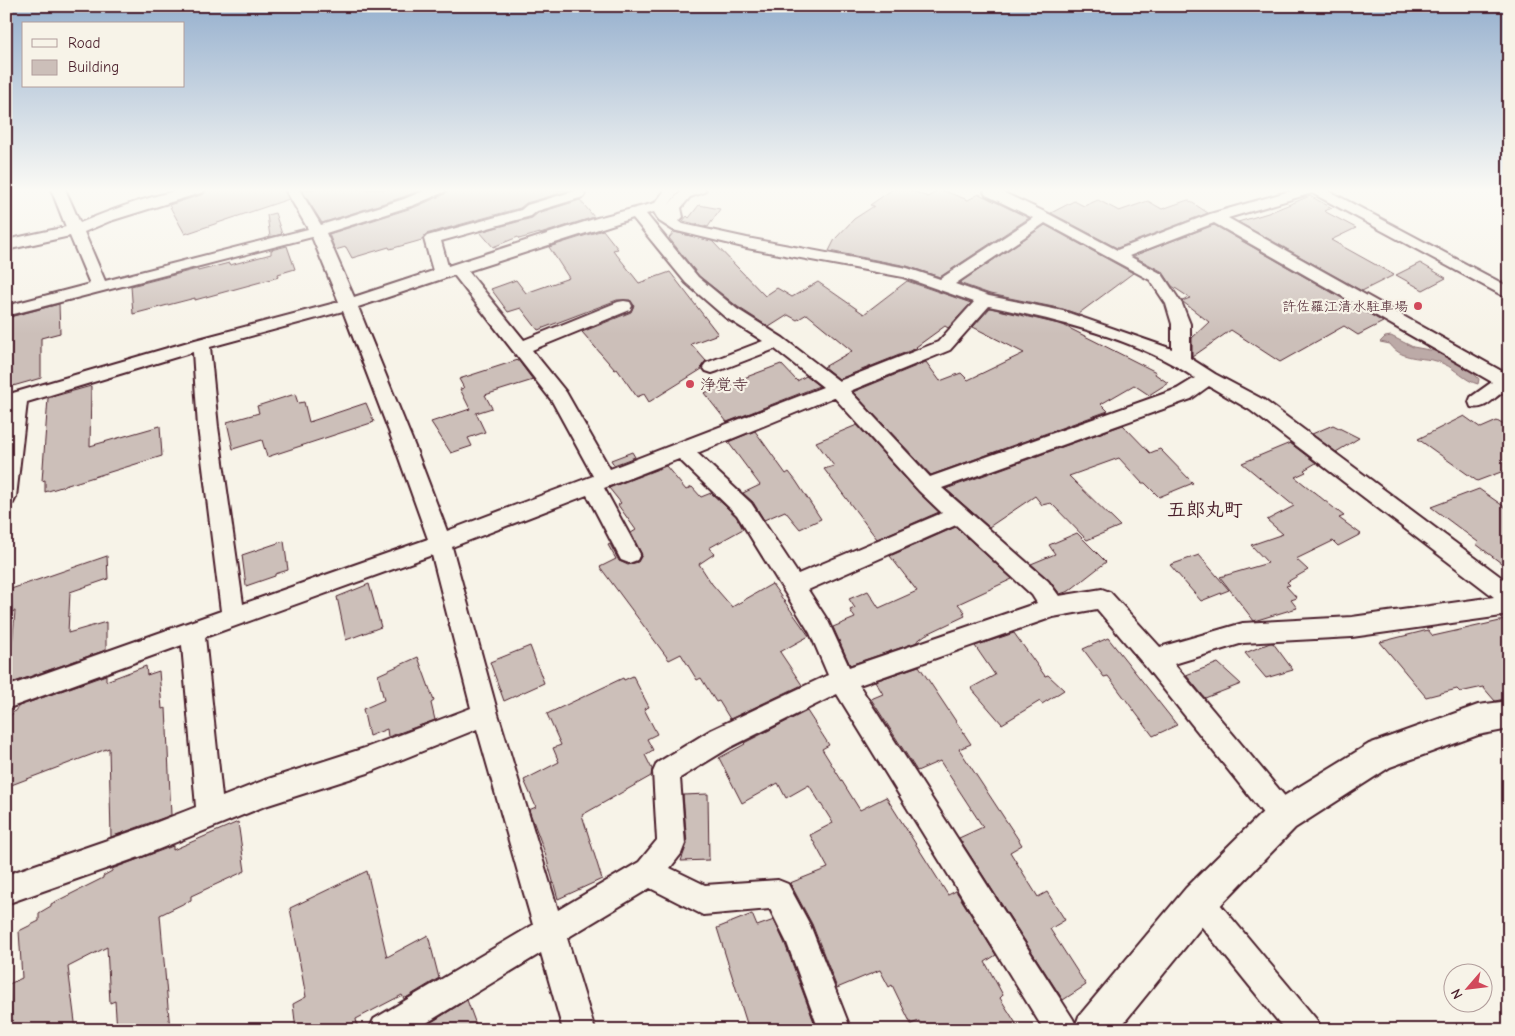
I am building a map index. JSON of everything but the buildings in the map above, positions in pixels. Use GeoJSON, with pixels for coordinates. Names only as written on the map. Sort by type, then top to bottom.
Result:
{"type":"FeatureCollection","features":[{"type":"Feature","properties":{"kind":"street"},"geometry":{"type":"LineString","coordinates":[[6,245],[42,237]]}},
{"type":"Feature","properties":{"kind":"street"},"geometry":{"type":"LineString","coordinates":[[79,237],[99,287]]}},
{"type":"Feature","properties":{"kind":"street"},"geometry":{"type":"LineString","coordinates":[[6,310],[292,237]]}},
{"type":"Feature","properties":{"kind":"street"},"geometry":{"type":"LineString","coordinates":[[320,237],[405,447],[440,543],[485,714],[579,1030]]}},
{"type":"Feature","properties":{"kind":"street"},"geometry":{"type":"LineString","coordinates":[[438,237],[432,239],[449,270],[521,348],[558,397],[598,481],[629,554]]}},
{"type":"Feature","properties":{"kind":"street"},"geometry":{"type":"LineString","coordinates":[[6,497],[12,401],[201,344],[347,305],[551,237]]}},
{"type":"Feature","properties":{"kind":"street"},"geometry":{"type":"LineString","coordinates":[[657,237],[692,280],[731,313],[776,342],[837,389],[926,486],[1040,588],[1053,607]]}},
{"type":"Feature","properties":{"kind":"street"},"geometry":{"type":"LineString","coordinates":[[722,237],[907,273],[985,300],[1057,315],[1153,347],[1181,360],[1208,378],[1257,405],[1509,596]]}},
{"type":"Feature","properties":{"kind":"street"},"geometry":{"type":"LineString","coordinates":[[942,285],[1013,237]]}},
{"type":"Feature","properties":{"kind":"street"},"geometry":{"type":"LineString","coordinates":[[1084,237],[1156,277],[1174,304],[1181,324],[1181,360]]}},
{"type":"Feature","properties":{"kind":"street"},"geometry":{"type":"LineString","coordinates":[[1118,255],[1163,237]]}},
{"type":"Feature","properties":{"kind":"street"},"geometry":{"type":"LineString","coordinates":[[1251,237],[1507,380],[1478,402]]}},
{"type":"Feature","properties":{"kind":"street"},"geometry":{"type":"LineString","coordinates":[[1404,237],[1509,294]]}},
{"type":"Feature","properties":{"kind":"street"},"geometry":{"type":"LineString","coordinates":[[6,698],[440,543],[598,481],[682,452],[944,346],[985,300]]}},
{"type":"Feature","properties":{"kind":"street"},"geometry":{"type":"LineString","coordinates":[[521,348],[624,306]]}},
{"type":"Feature","properties":{"kind":"street"},"geometry":{"type":"LineString","coordinates":[[712,367],[776,342]]}},
{"type":"Feature","properties":{"kind":"street"},"geometry":{"type":"LineString","coordinates":[[201,344],[208,427],[233,618]]}},
{"type":"Feature","properties":{"kind":"street"},"geometry":{"type":"LineString","coordinates":[[926,486],[1184,394],[1208,378]]}},
{"type":"Feature","properties":{"kind":"street"},"geometry":{"type":"LineString","coordinates":[[682,452],[744,509],[820,628],[842,680],[1062,1030]]}},
{"type":"Feature","properties":{"kind":"street"},"geometry":{"type":"LineString","coordinates":[[794,586],[958,515]]}},
{"type":"Feature","properties":{"kind":"street"},"geometry":{"type":"LineString","coordinates":[[386,1030],[649,872],[671,844],[666,772],[720,739],[842,680],[1053,607],[1102,599],[1156,659],[1283,816]]}},
{"type":"Feature","properties":{"kind":"street"},"geometry":{"type":"LineString","coordinates":[[1156,659],[1243,633],[1352,627],[1509,605]]}},
{"type":"Feature","properties":{"kind":"street"},"geometry":{"type":"LineString","coordinates":[[194,631],[210,815]]}},
{"type":"Feature","properties":{"kind":"street"},"geometry":{"type":"LineString","coordinates":[[6,890],[142,842],[265,793],[368,760],[485,714]]}},
{"type":"Feature","properties":{"kind":"street"},"geometry":{"type":"LineString","coordinates":[[1093,1030],[1199,901],[1283,816],[1380,755],[1478,720],[1509,715]]}},
{"type":"Feature","properties":{"kind":"street"},"geometry":{"type":"LineString","coordinates":[[649,872],[703,900],[778,894],[798,936],[834,1030]]}},
{"type":"Feature","properties":{"kind":"street"},"geometry":{"type":"LineString","coordinates":[[1199,901],[1305,1030]]}},
{"type":"Feature","properties":{"kind":"shaded area"},"geometry":{"type":"Polygon","coordinates":[[[1391,336],[1413,347],[1435,351],[1470,370],[1479,379],[1478,384],[1437,361],[1402,354],[1390,344],[1380,342],[1385,337],[1391,336]]]}},
{"type":"Feature","properties":{"kind":"place","name":"許佐羅江清水駐車場"},"geometry":{"type":"Point","coordinates":[1418,306]}},
{"type":"Feature","properties":{"kind":"place","name":"浄覚寺"},"geometry":{"type":"Point","coordinates":[690,384]}},
{"type":"Feature","properties":{"kind":"district","name":"五郎丸町"},"geometry":{"type":"Point","coordinates":[1205,509]}}]}
